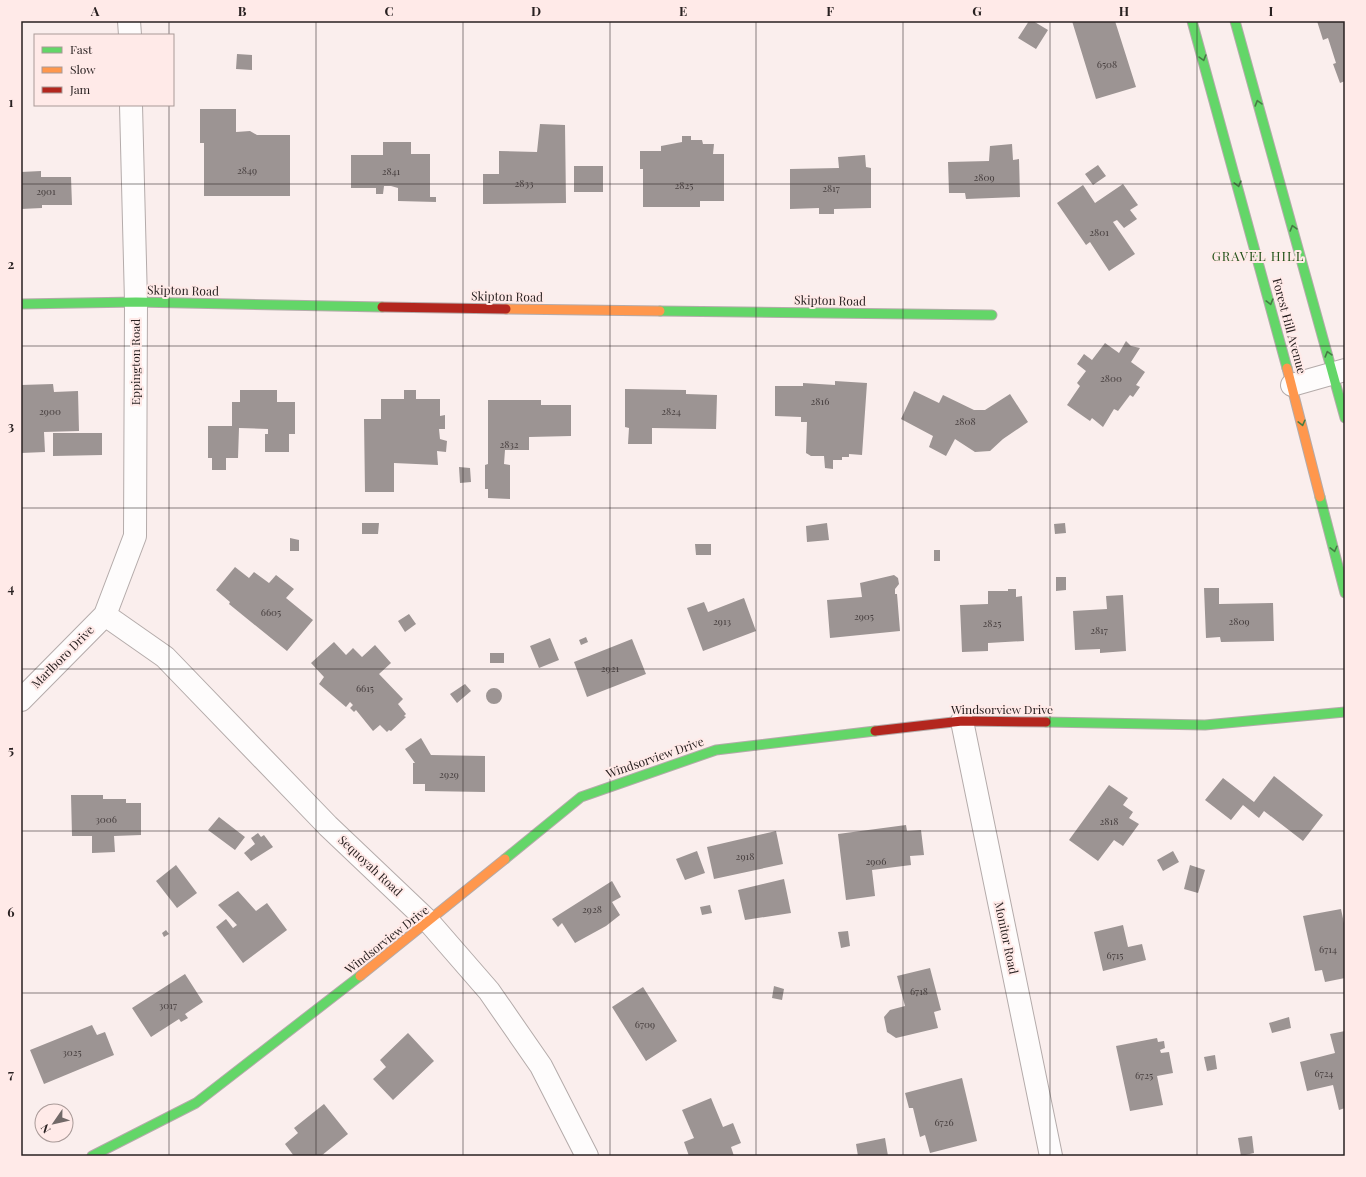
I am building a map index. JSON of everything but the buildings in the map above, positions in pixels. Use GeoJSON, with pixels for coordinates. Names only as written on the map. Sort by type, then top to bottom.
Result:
{"type":"FeatureCollection","features":[{"type":"Feature","properties":{"kind":"street"},"geometry":{"type":"LineString","coordinates":[[129,21],[130,34]]}},
{"type":"Feature","properties":{"kind":"street","name":"Forest Hill Avenue"},"geometry":{"type":"LineString","coordinates":[[1192,21],[1292,385],[1345,592]]}},
{"type":"Feature","properties":{"kind":"street"},"geometry":{"type":"LineString","coordinates":[[1235,21],[1339,371],[1345,418]]}},
{"type":"Feature","properties":{"kind":"street","name":"Eppington Road"},"geometry":{"type":"LineString","coordinates":[[105,615],[135,536],[136,302],[131,106]]}},
{"type":"Feature","properties":{"kind":"street","name":"Skipton Road"},"geometry":{"type":"LineString","coordinates":[[21,304],[136,302],[290,306],[992,315]]}},
{"type":"Feature","properties":{"kind":"street"},"geometry":{"type":"LineString","coordinates":[[1292,385],[1339,371]]}},
{"type":"Feature","properties":{"kind":"street","name":"Marlboro Drive"},"geometry":{"type":"LineString","coordinates":[[21,700],[105,615]]}},
{"type":"Feature","properties":{"kind":"street","name":"Sequoyah Road"},"geometry":{"type":"LineString","coordinates":[[105,615],[165,657],[328,826],[430,922],[489,990],[541,1066],[587,1156]]}},
{"type":"Feature","properties":{"kind":"street","name":"Windsorview Drive"},"geometry":{"type":"LineString","coordinates":[[92,1156],[196,1103],[430,922],[581,797],[716,750],[962,721],[1205,724],[1345,712]]}},
{"type":"Feature","properties":{"kind":"street","name":"Monitor Road"},"geometry":{"type":"LineString","coordinates":[[962,721],[1051,1156]]}},
{"type":"Feature","properties":{"kind":"traffic: fast"},"geometry":{"type":"LineString","coordinates":[[1192,21],[1287,368]]}},
{"type":"Feature","properties":{"kind":"traffic: fast"},"geometry":{"type":"LineString","coordinates":[[1235,21],[1345,418]]}},
{"type":"Feature","properties":{"kind":"traffic: fast"},"geometry":{"type":"LineString","coordinates":[[21,304],[136,302],[382,307]]}},
{"type":"Feature","properties":{"kind":"traffic: fast"},"geometry":{"type":"LineString","coordinates":[[660,311],[992,315]]}},
{"type":"Feature","properties":{"kind":"traffic: fast"},"geometry":{"type":"LineString","coordinates":[[1320,497],[1345,593]]}},
{"type":"Feature","properties":{"kind":"traffic: fast"},"geometry":{"type":"LineString","coordinates":[[1046,722],[1205,725],[1345,712]]}},
{"type":"Feature","properties":{"kind":"traffic: fast"},"geometry":{"type":"LineString","coordinates":[[505,859],[581,797],[716,750],[875,731]]}},
{"type":"Feature","properties":{"kind":"traffic: fast"},"geometry":{"type":"LineString","coordinates":[[92,1156],[196,1103],[360,976]]}},
{"type":"Feature","properties":{"kind":"traffic: slow"},"geometry":{"type":"LineString","coordinates":[[506,309],[660,311]]}},
{"type":"Feature","properties":{"kind":"traffic: slow"},"geometry":{"type":"LineString","coordinates":[[1287,368],[1320,497]]}},
{"type":"Feature","properties":{"kind":"traffic: slow"},"geometry":{"type":"LineString","coordinates":[[360,976],[505,859]]}},
{"type":"Feature","properties":{"kind":"traffic: jam"},"geometry":{"type":"LineString","coordinates":[[382,307],[506,309]]}},
{"type":"Feature","properties":{"kind":"traffic: jam"},"geometry":{"type":"LineString","coordinates":[[875,731],[962,721],[1046,722]]}},
{"type":"Feature","properties":{"kind":"district","name":"GRAVEL HILL"},"geometry":{"type":"Point","coordinates":[1258,256]}}]}
